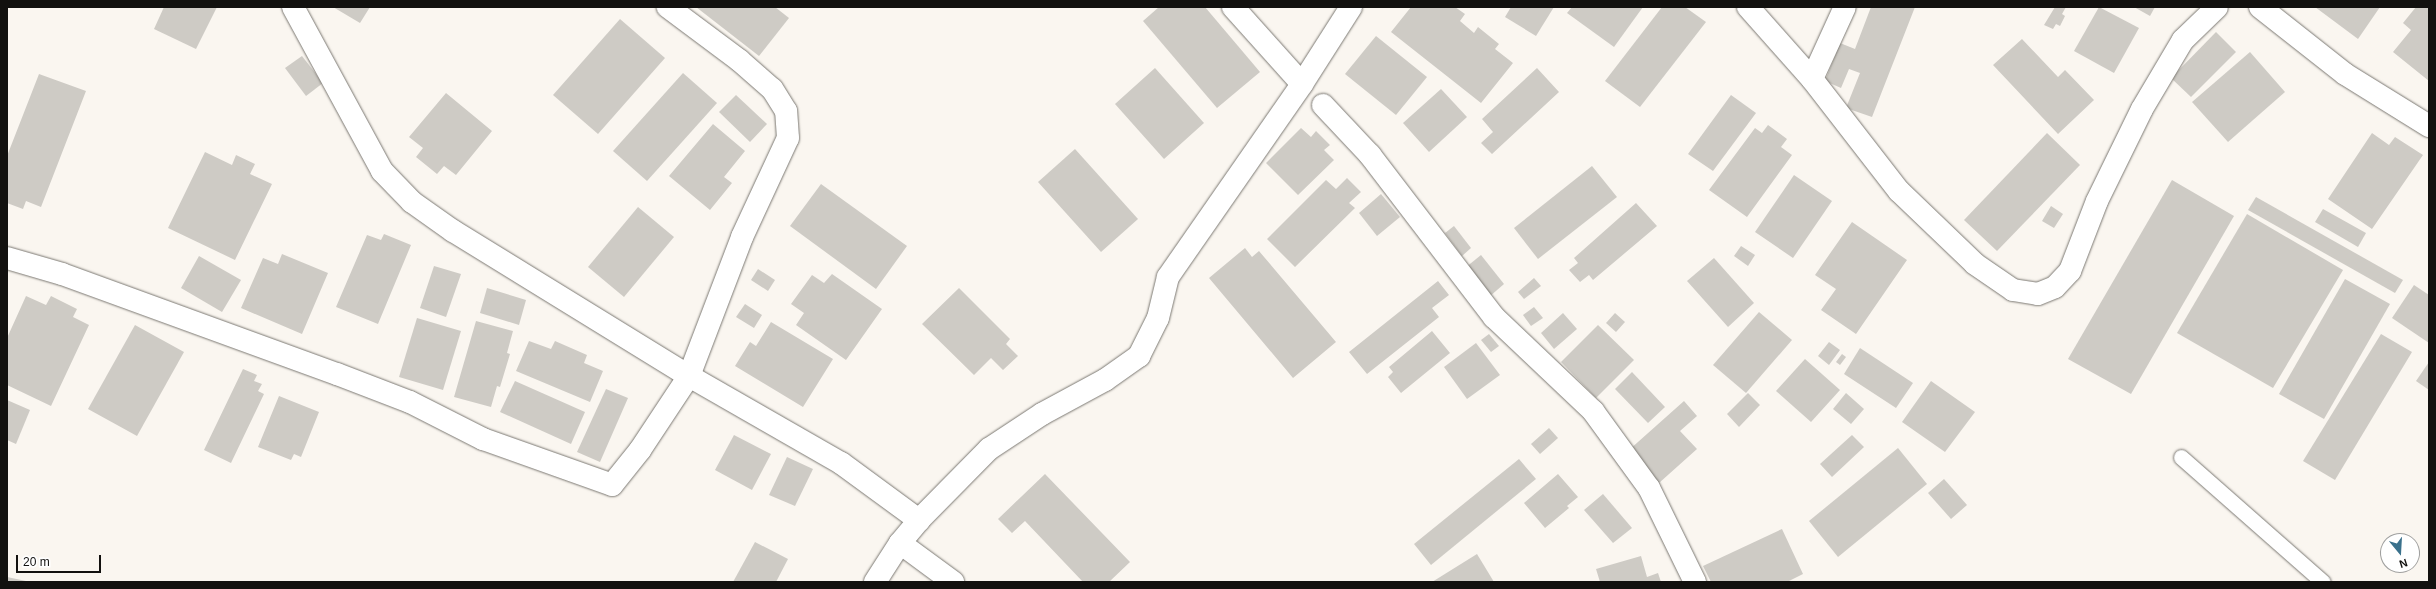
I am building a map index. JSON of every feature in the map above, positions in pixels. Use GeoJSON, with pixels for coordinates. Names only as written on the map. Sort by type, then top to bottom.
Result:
{"type":"FeatureCollection","features":[{"type":"Feature","properties":{"kind":"street"},"geometry":{"type":"LineString","coordinates":[[293,7],[382,171],[412,202],[453,231],[689,376],[841,464],[919,520]]}},
{"type":"Feature","properties":{"kind":"street"},"geometry":{"type":"LineString","coordinates":[[7,258],[62,274],[337,374],[410,402],[483,439],[612,485],[640,450],[689,376],[742,237],[788,138],[786,111],[772,90],[739,60],[668,7]]}},
{"type":"Feature","properties":{"kind":"street"},"geometry":{"type":"LineString","coordinates":[[1233,7],[1302,84]]}},
{"type":"Feature","properties":{"kind":"street"},"geometry":{"type":"LineString","coordinates":[[875,582],[900,542],[919,520],[989,449],[1042,414],[1105,380],[1139,356],[1158,318],[1168,277],[1302,84],[1351,7]]}},
{"type":"Feature","properties":{"kind":"street"},"geometry":{"type":"LineString","coordinates":[[1748,7],[1812,79],[1899,191],[1970,258],[2013,290],[2038,294],[2055,287],[2070,271],[2097,201],[2142,109],[2183,40],[2217,7]]}},
{"type":"Feature","properties":{"kind":"street"},"geometry":{"type":"LineString","coordinates":[[1812,79],[1845,7]]}},
{"type":"Feature","properties":{"kind":"street"},"geometry":{"type":"LineString","coordinates":[[2260,7],[2345,74],[2429,126]]}},
{"type":"Feature","properties":{"kind":"street"},"geometry":{"type":"LineString","coordinates":[[1323,105],[1370,155],[1494,317],[1593,411],[1648,488],[1695,582]]}},
{"type":"Feature","properties":{"kind":"street"},"geometry":{"type":"LineString","coordinates":[[900,542],[952,582]]}},
{"type":"Feature","properties":{"kind":"lane"},"geometry":{"type":"LineString","coordinates":[[2181,457],[2323,582]]}},
{"type":"Feature","properties":{"kind":"building"},"geometry":{"type":"Polygon","coordinates":[[[164,7],[217,7],[196,49],[154,29],[164,7]]]}},
{"type":"Feature","properties":{"kind":"building"},"geometry":{"type":"Polygon","coordinates":[[[333,7],[370,7],[360,23],[333,7]]]}},
{"type":"Feature","properties":{"kind":"building"},"geometry":{"type":"Polygon","coordinates":[[[696,7],[775,7],[789,18],[759,56],[696,7]]]}},
{"type":"Feature","properties":{"kind":"building"},"geometry":{"type":"Polygon","coordinates":[[[1159,7],[1205,7],[1260,72],[1217,108],[1143,21],[1159,7]]]}},
{"type":"Feature","properties":{"kind":"building"},"geometry":{"type":"Polygon","coordinates":[[[1411,7],[1455,7],[1465,14],[1460,21],[1474,33],[1478,27],[1499,44],[1495,49],[1513,63],[1481,103],[1391,32],[1411,7]]]}},
{"type":"Feature","properties":{"kind":"building"},"geometry":{"type":"Polygon","coordinates":[[[1511,7],[1554,7],[1536,36],[1505,17],[1511,7]]]}},
{"type":"Feature","properties":{"kind":"building"},"geometry":{"type":"Polygon","coordinates":[[[1572,7],[1643,7],[1614,47],[1567,13],[1572,7]]]}},
{"type":"Feature","properties":{"kind":"building"},"geometry":{"type":"Polygon","coordinates":[[[1662,7],[1685,7],[1706,22],[1640,107],[1605,81],[1662,7]]]}},
{"type":"Feature","properties":{"kind":"building"},"geometry":{"type":"Polygon","coordinates":[[[1871,7],[1915,7],[1872,117],[1846,108],[1860,73],[1849,69],[1841,88],[1825,81],[1840,43],[1855,49],[1871,7]]]}},
{"type":"Feature","properties":{"kind":"building"},"geometry":{"type":"Polygon","coordinates":[[[2055,7],[2066,7],[2062,14],[2065,16],[2060,26],[2056,24],[2053,29],[2044,25],[2055,7]]]}},
{"type":"Feature","properties":{"kind":"building"},"geometry":{"type":"Polygon","coordinates":[[[2099,7],[2139,28],[2114,73],[2074,51],[2099,7]]]}},
{"type":"Feature","properties":{"kind":"building"},"geometry":{"type":"Polygon","coordinates":[[[2134,7],[2155,7],[2150,16],[2134,7]]]}},
{"type":"Feature","properties":{"kind":"building"},"geometry":{"type":"Polygon","coordinates":[[[2315,7],[2380,7],[2358,39],[2315,7]]]}},
{"type":"Feature","properties":{"kind":"building"},"geometry":{"type":"Polygon","coordinates":[[[2416,7],[2429,7],[2429,81],[2393,52],[2411,30],[2403,23],[2416,7]]]}},
{"type":"Feature","properties":{"kind":"building"},"geometry":{"type":"Polygon","coordinates":[[[620,19],[665,58],[598,134],[553,95],[620,19]]]}},
{"type":"Feature","properties":{"kind":"building"},"geometry":{"type":"Polygon","coordinates":[[[2216,32],[2236,52],[2191,97],[2171,78],[2216,32]]]}},
{"type":"Feature","properties":{"kind":"building"},"geometry":{"type":"Polygon","coordinates":[[[1376,36],[1427,77],[1396,115],[1345,74],[1376,36]]]}},
{"type":"Feature","properties":{"kind":"building"},"geometry":{"type":"Polygon","coordinates":[[[2022,39],[2058,77],[2065,70],[2094,100],[2058,134],[1993,65],[2022,39]]]}},
{"type":"Feature","properties":{"kind":"building"},"geometry":{"type":"Polygon","coordinates":[[[2250,52],[2285,92],[2228,142],[2192,102],[2250,52]]]}},
{"type":"Feature","properties":{"kind":"building"},"geometry":{"type":"Polygon","coordinates":[[[302,56],[323,83],[306,96],[285,68],[302,56]]]}},
{"type":"Feature","properties":{"kind":"building"},"geometry":{"type":"Polygon","coordinates":[[[1155,68],[1204,123],[1164,159],[1115,104],[1155,68]]]}},
{"type":"Feature","properties":{"kind":"building"},"geometry":{"type":"Polygon","coordinates":[[[1537,68],[1559,92],[1492,154],[1481,143],[1493,132],[1482,119],[1537,68]]]}},
{"type":"Feature","properties":{"kind":"building"},"geometry":{"type":"Polygon","coordinates":[[[683,73],[717,103],[647,181],[613,151],[683,73]]]}},
{"type":"Feature","properties":{"kind":"building"},"geometry":{"type":"Polygon","coordinates":[[[39,74],[86,91],[41,207],[26,201],[23,209],[7,203],[7,156],[39,74]]]}},
{"type":"Feature","properties":{"kind":"building"},"geometry":{"type":"Polygon","coordinates":[[[1441,89],[1467,117],[1429,152],[1403,123],[1441,89]]]}},
{"type":"Feature","properties":{"kind":"building"},"geometry":{"type":"Polygon","coordinates":[[[446,93],[492,131],[456,175],[444,166],[437,174],[416,157],[423,148],[409,137],[446,93]]]}},
{"type":"Feature","properties":{"kind":"building"},"geometry":{"type":"Polygon","coordinates":[[[736,95],[767,124],[750,142],[719,112],[736,95]]]}},
{"type":"Feature","properties":{"kind":"building"},"geometry":{"type":"Polygon","coordinates":[[[1731,95],[1756,113],[1713,171],[1688,154],[1731,95]]]}},
{"type":"Feature","properties":{"kind":"building"},"geometry":{"type":"Polygon","coordinates":[[[713,124],[745,151],[724,177],[732,183],[710,210],[669,176],[713,124]]]}},
{"type":"Feature","properties":{"kind":"building"},"geometry":{"type":"Polygon","coordinates":[[[1768,125],[1787,139],[1781,147],[1792,155],[1747,217],[1709,190],[1755,128],[1762,133],[1768,125]]]}},
{"type":"Feature","properties":{"kind":"building"},"geometry":{"type":"Polygon","coordinates":[[[1301,128],[1311,137],[1316,131],[1330,145],[1324,150],[1334,160],[1298,195],[1266,163],[1301,128]]]}},
{"type":"Feature","properties":{"kind":"building"},"geometry":{"type":"Polygon","coordinates":[[[2047,133],[2080,165],[1997,251],[1964,220],[2047,133]]]}},
{"type":"Feature","properties":{"kind":"building"},"geometry":{"type":"Polygon","coordinates":[[[2372,133],[2389,145],[2395,137],[2423,155],[2372,229],[2328,199],[2372,133]]]}},
{"type":"Feature","properties":{"kind":"building"},"geometry":{"type":"Polygon","coordinates":[[[1075,149],[1138,219],[1101,252],[1038,182],[1075,149]]]}},
{"type":"Feature","properties":{"kind":"building"},"geometry":{"type":"Polygon","coordinates":[[[205,152],[232,165],[236,155],[255,164],[250,174],[272,184],[235,260],[168,228],[205,152]]]}},
{"type":"Feature","properties":{"kind":"building"},"geometry":{"type":"Polygon","coordinates":[[[1592,166],[1617,197],[1538,259],[1514,228],[1592,166]]]}},
{"type":"Feature","properties":{"kind":"building"},"geometry":{"type":"Polygon","coordinates":[[[1794,175],[1832,201],[1793,258],[1755,232],[1794,175]]]}},
{"type":"Feature","properties":{"kind":"building"},"geometry":{"type":"Polygon","coordinates":[[[1347,178],[1361,192],[1349,203],[1355,208],[1295,267],[1267,239],[1326,180],[1336,189],[1347,178]]]}},
{"type":"Feature","properties":{"kind":"building"},"geometry":{"type":"Polygon","coordinates":[[[2172,180],[2234,216],[2131,394],[2068,359],[2172,180]]]}},
{"type":"Feature","properties":{"kind":"building"},"geometry":{"type":"Polygon","coordinates":[[[821,184],[907,246],[876,289],[790,226],[821,184]]]}},
{"type":"Feature","properties":{"kind":"building"},"geometry":{"type":"Polygon","coordinates":[[[1381,194],[1400,217],[1377,236],[1359,213],[1381,194]]]}},
{"type":"Feature","properties":{"kind":"building"},"geometry":{"type":"Polygon","coordinates":[[[2256,197],[2403,280],[2395,293],[2248,210],[2256,197]]]}},
{"type":"Feature","properties":{"kind":"building"},"geometry":{"type":"Polygon","coordinates":[[[1636,203],[1657,226],[1593,280],[1589,275],[1580,282],[1569,270],[1578,263],[1574,258],[1636,203]]]}},
{"type":"Feature","properties":{"kind":"building"},"geometry":{"type":"Polygon","coordinates":[[[2051,206],[2063,214],[2054,228],[2042,221],[2051,206]]]}},
{"type":"Feature","properties":{"kind":"building"},"geometry":{"type":"Polygon","coordinates":[[[638,207],[674,237],[624,297],[588,267],[638,207]]]}},
{"type":"Feature","properties":{"kind":"building"},"geometry":{"type":"Polygon","coordinates":[[[2323,209],[2366,233],[2358,247],[2315,222],[2323,209]]]}},
{"type":"Feature","properties":{"kind":"building"},"geometry":{"type":"Polygon","coordinates":[[[2247,214],[2343,270],[2273,388],[2177,333],[2247,214]]]}},
{"type":"Feature","properties":{"kind":"building"},"geometry":{"type":"Polygon","coordinates":[[[1852,222],[1907,260],[1856,334],[1821,310],[1836,289],[1815,275],[1852,222]]]}},
{"type":"Feature","properties":{"kind":"building"},"geometry":{"type":"Polygon","coordinates":[[[1454,226],[1471,248],[1462,256],[1445,233],[1454,226]]]}},
{"type":"Feature","properties":{"kind":"building"},"geometry":{"type":"Polygon","coordinates":[[[384,234],[411,245],[378,324],[336,307],[367,235],[381,240],[384,234]]]}},
{"type":"Feature","properties":{"kind":"building"},"geometry":{"type":"Polygon","coordinates":[[[1741,246],[1755,255],[1748,266],[1734,256],[1741,246]]]}},
{"type":"Feature","properties":{"kind":"building"},"geometry":{"type":"Polygon","coordinates":[[[1245,248],[1252,257],[1259,251],[1336,342],[1293,378],[1209,278],[1245,248]]]}},
{"type":"Feature","properties":{"kind":"building"},"geometry":{"type":"Polygon","coordinates":[[[282,254],[328,273],[302,334],[241,308],[263,258],[278,264],[282,254]]]}},
{"type":"Feature","properties":{"kind":"building"},"geometry":{"type":"Polygon","coordinates":[[[1481,255],[1504,284],[1489,297],[1465,268],[1481,255]]]}},
{"type":"Feature","properties":{"kind":"building"},"geometry":{"type":"Polygon","coordinates":[[[199,256],[241,280],[222,312],[181,288],[199,256]]]}},
{"type":"Feature","properties":{"kind":"building"},"geometry":{"type":"Polygon","coordinates":[[[1714,258],[1754,303],[1728,327],[1687,281],[1714,258]]]}},
{"type":"Feature","properties":{"kind":"building"},"geometry":{"type":"Polygon","coordinates":[[[434,266],[461,274],[446,317],[420,308],[434,266]]]}},
{"type":"Feature","properties":{"kind":"building"},"geometry":{"type":"Polygon","coordinates":[[[758,269],[775,280],[768,291],[751,280],[758,269]]]}},
{"type":"Feature","properties":{"kind":"building"},"geometry":{"type":"Polygon","coordinates":[[[832,274],[882,309],[846,360],[796,325],[804,313],[791,304],[812,275],[824,283],[832,274]]]}},
{"type":"Feature","properties":{"kind":"building"},"geometry":{"type":"Polygon","coordinates":[[[1534,278],[1541,286],[1524,299],[1518,292],[1534,278]]]}},
{"type":"Feature","properties":{"kind":"building"},"geometry":{"type":"Polygon","coordinates":[[[2345,279],[2390,304],[2324,419],[2279,394],[2345,279]]]}},
{"type":"Feature","properties":{"kind":"building"},"geometry":{"type":"Polygon","coordinates":[[[1438,281],[1449,295],[1432,308],[1439,317],[1367,374],[1349,352],[1438,281]]]}},
{"type":"Feature","properties":{"kind":"building"},"geometry":{"type":"Polygon","coordinates":[[[2414,285],[2429,295],[2429,343],[2392,318],[2414,285]]]}},
{"type":"Feature","properties":{"kind":"building"},"geometry":{"type":"Polygon","coordinates":[[[487,288],[526,300],[519,325],[480,313],[487,288]]]}},
{"type":"Feature","properties":{"kind":"building"},"geometry":{"type":"Polygon","coordinates":[[[959,288],[1010,339],[1006,344],[1018,356],[1003,370],[991,358],[974,375],[922,324],[959,288]]]}},
{"type":"Feature","properties":{"kind":"building"},"geometry":{"type":"Polygon","coordinates":[[[26,296],[46,305],[51,296],[77,309],[73,317],[89,325],[51,406],[7,385],[7,338],[26,296]]]}},
{"type":"Feature","properties":{"kind":"building"},"geometry":{"type":"Polygon","coordinates":[[[745,304],[762,315],[754,328],[736,317],[745,304]]]}},
{"type":"Feature","properties":{"kind":"building"},"geometry":{"type":"Polygon","coordinates":[[[1534,307],[1543,318],[1531,326],[1523,315],[1534,307]]]}},
{"type":"Feature","properties":{"kind":"building"},"geometry":{"type":"Polygon","coordinates":[[[1759,312],[1792,340],[1746,393],[1713,365],[1759,312]]]}},
{"type":"Feature","properties":{"kind":"building"},"geometry":{"type":"Polygon","coordinates":[[[1563,313],[1577,329],[1554,349],[1541,333],[1563,313]]]}},
{"type":"Feature","properties":{"kind":"building"},"geometry":{"type":"Polygon","coordinates":[[[1615,313],[1625,322],[1616,332],[1606,323],[1615,313]]]}},
{"type":"Feature","properties":{"kind":"building"},"geometry":{"type":"Polygon","coordinates":[[[417,318],[461,331],[443,390],[399,377],[417,318]]]}},
{"type":"Feature","properties":{"kind":"building"},"geometry":{"type":"Polygon","coordinates":[[[476,321],[513,331],[507,353],[510,354],[500,387],[497,386],[491,407],[454,397],[476,321]]]}},
{"type":"Feature","properties":{"kind":"building"},"geometry":{"type":"Polygon","coordinates":[[[771,322],[833,359],[803,407],[735,366],[750,342],[756,346],[771,322]]]}},
{"type":"Feature","properties":{"kind":"building"},"geometry":{"type":"Polygon","coordinates":[[[135,325],[184,352],[137,436],[88,409],[135,325]]]}},
{"type":"Feature","properties":{"kind":"building"},"geometry":{"type":"Polygon","coordinates":[[[1598,325],[1634,360],[1596,398],[1561,362],[1598,325]]]}},
{"type":"Feature","properties":{"kind":"building"},"geometry":{"type":"Polygon","coordinates":[[[1432,331],[1450,353],[1401,393],[1388,377],[1393,372],[1389,367],[1432,331]]]}},
{"type":"Feature","properties":{"kind":"building"},"geometry":{"type":"Polygon","coordinates":[[[1489,334],[1499,346],[1491,352],[1481,340],[1489,334]]]}},
{"type":"Feature","properties":{"kind":"building"},"geometry":{"type":"Polygon","coordinates":[[[2381,334],[2412,352],[2335,480],[2303,461],[2381,334]]]}},
{"type":"Feature","properties":{"kind":"building"},"geometry":{"type":"Polygon","coordinates":[[[529,341],[551,349],[555,341],[587,355],[584,363],[603,371],[590,402],[516,371],[529,341]]]}},
{"type":"Feature","properties":{"kind":"building"},"geometry":{"type":"Polygon","coordinates":[[[1829,342],[1840,350],[1829,365],[1818,356],[1829,342]]]}},
{"type":"Feature","properties":{"kind":"building"},"geometry":{"type":"Polygon","coordinates":[[[1476,343],[1500,375],[1467,399],[1444,367],[1476,343]]]}},
{"type":"Feature","properties":{"kind":"building"},"geometry":{"type":"Polygon","coordinates":[[[1860,348],[1913,383],[1896,408],[1844,374],[1860,348]]]}},
{"type":"Feature","properties":{"kind":"building"},"geometry":{"type":"Polygon","coordinates":[[[1842,354],[1846,357],[1840,365],[1836,362],[1842,354]]]}},
{"type":"Feature","properties":{"kind":"building"},"geometry":{"type":"Polygon","coordinates":[[[1805,359],[1840,390],[1811,422],[1776,391],[1805,359]]]}},
{"type":"Feature","properties":{"kind":"building"},"geometry":{"type":"Polygon","coordinates":[[[2429,362],[2429,390],[2416,381],[2429,362]]]}},
{"type":"Feature","properties":{"kind":"building"},"geometry":{"type":"Polygon","coordinates":[[[243,369],[257,375],[254,381],[262,384],[258,391],[264,394],[231,463],[204,450],[243,369]]]}},
{"type":"Feature","properties":{"kind":"building"},"geometry":{"type":"Polygon","coordinates":[[[1632,372],[1665,407],[1648,423],[1615,389],[1632,372]]]}},
{"type":"Feature","properties":{"kind":"building"},"geometry":{"type":"Polygon","coordinates":[[[515,381],[585,412],[571,444],[500,412],[515,381]]]}},
{"type":"Feature","properties":{"kind":"building"},"geometry":{"type":"Polygon","coordinates":[[[1931,381],[1975,412],[1945,452],[1902,422],[1931,381]]]}},
{"type":"Feature","properties":{"kind":"building"},"geometry":{"type":"Polygon","coordinates":[[[606,389],[628,398],[600,462],[577,452],[606,389]]]}},
{"type":"Feature","properties":{"kind":"building"},"geometry":{"type":"Polygon","coordinates":[[[1748,393],[1760,405],[1739,427],[1727,414],[1748,393]]]}},
{"type":"Feature","properties":{"kind":"building"},"geometry":{"type":"Polygon","coordinates":[[[1846,393],[1864,409],[1851,424],[1833,409],[1846,393]]]}},
{"type":"Feature","properties":{"kind":"building"},"geometry":{"type":"Polygon","coordinates":[[[279,396],[319,412],[301,457],[294,454],[291,460],[258,447],[279,396]]]}},
{"type":"Feature","properties":{"kind":"building"},"geometry":{"type":"Polygon","coordinates":[[[7,400],[30,410],[16,444],[7,440],[7,400]]]}},
{"type":"Feature","properties":{"kind":"building"},"geometry":{"type":"Polygon","coordinates":[[[1684,401],[1697,416],[1680,431],[1697,449],[1659,483],[1629,450],[1684,401]]]}},
{"type":"Feature","properties":{"kind":"building"},"geometry":{"type":"Polygon","coordinates":[[[1549,428],[1558,438],[1540,454],[1531,444],[1549,428]]]}},
{"type":"Feature","properties":{"kind":"building"},"geometry":{"type":"Polygon","coordinates":[[[734,435],[771,454],[752,490],[715,470],[734,435]]]}},
{"type":"Feature","properties":{"kind":"building"},"geometry":{"type":"Polygon","coordinates":[[[1852,435],[1864,447],[1832,477],[1820,464],[1852,435]]]}},
{"type":"Feature","properties":{"kind":"building"},"geometry":{"type":"Polygon","coordinates":[[[1898,448],[1927,484],[1838,557],[1809,521],[1898,448]]]}},
{"type":"Feature","properties":{"kind":"building"},"geometry":{"type":"Polygon","coordinates":[[[787,457],[813,469],[795,506],[769,495],[787,457]]]}},
{"type":"Feature","properties":{"kind":"building"},"geometry":{"type":"Polygon","coordinates":[[[1519,459],[1536,479],[1431,565],[1414,544],[1519,459]]]}},
{"type":"Feature","properties":{"kind":"building"},"geometry":{"type":"Polygon","coordinates":[[[1045,474],[1130,562],[1109,582],[1083,582],[1025,521],[1012,533],[998,519],[1045,474]]]}},
{"type":"Feature","properties":{"kind":"building"},"geometry":{"type":"Polygon","coordinates":[[[1558,474],[1578,497],[1567,506],[1569,508],[1545,528],[1524,503],[1558,474]]]}},
{"type":"Feature","properties":{"kind":"building"},"geometry":{"type":"Polygon","coordinates":[[[1944,479],[1967,505],[1951,519],[1928,493],[1944,479]]]}},
{"type":"Feature","properties":{"kind":"building"},"geometry":{"type":"Polygon","coordinates":[[[1603,494],[1632,528],[1613,543],[1584,510],[1603,494]]]}},
{"type":"Feature","properties":{"kind":"building"},"geometry":{"type":"Polygon","coordinates":[[[1782,529],[1803,574],[1787,582],[1711,582],[1703,566],[1782,529]]]}},
{"type":"Feature","properties":{"kind":"building"},"geometry":{"type":"Polygon","coordinates":[[[755,542],[788,559],[776,582],[733,582],[755,542]]]}},
{"type":"Feature","properties":{"kind":"building"},"geometry":{"type":"Polygon","coordinates":[[[1477,554],[1494,582],[1432,582],[1477,554]]]}},
{"type":"Feature","properties":{"kind":"building"},"geometry":{"type":"Polygon","coordinates":[[[1641,556],[1647,577],[1658,573],[1661,582],[1600,582],[1596,569],[1641,556]]]}},
{"type":"Feature","properties":{"kind":"building"},"geometry":{"type":"Polygon","coordinates":[[[7,577],[26,581],[26,582],[7,582],[7,577]]]}}]}
